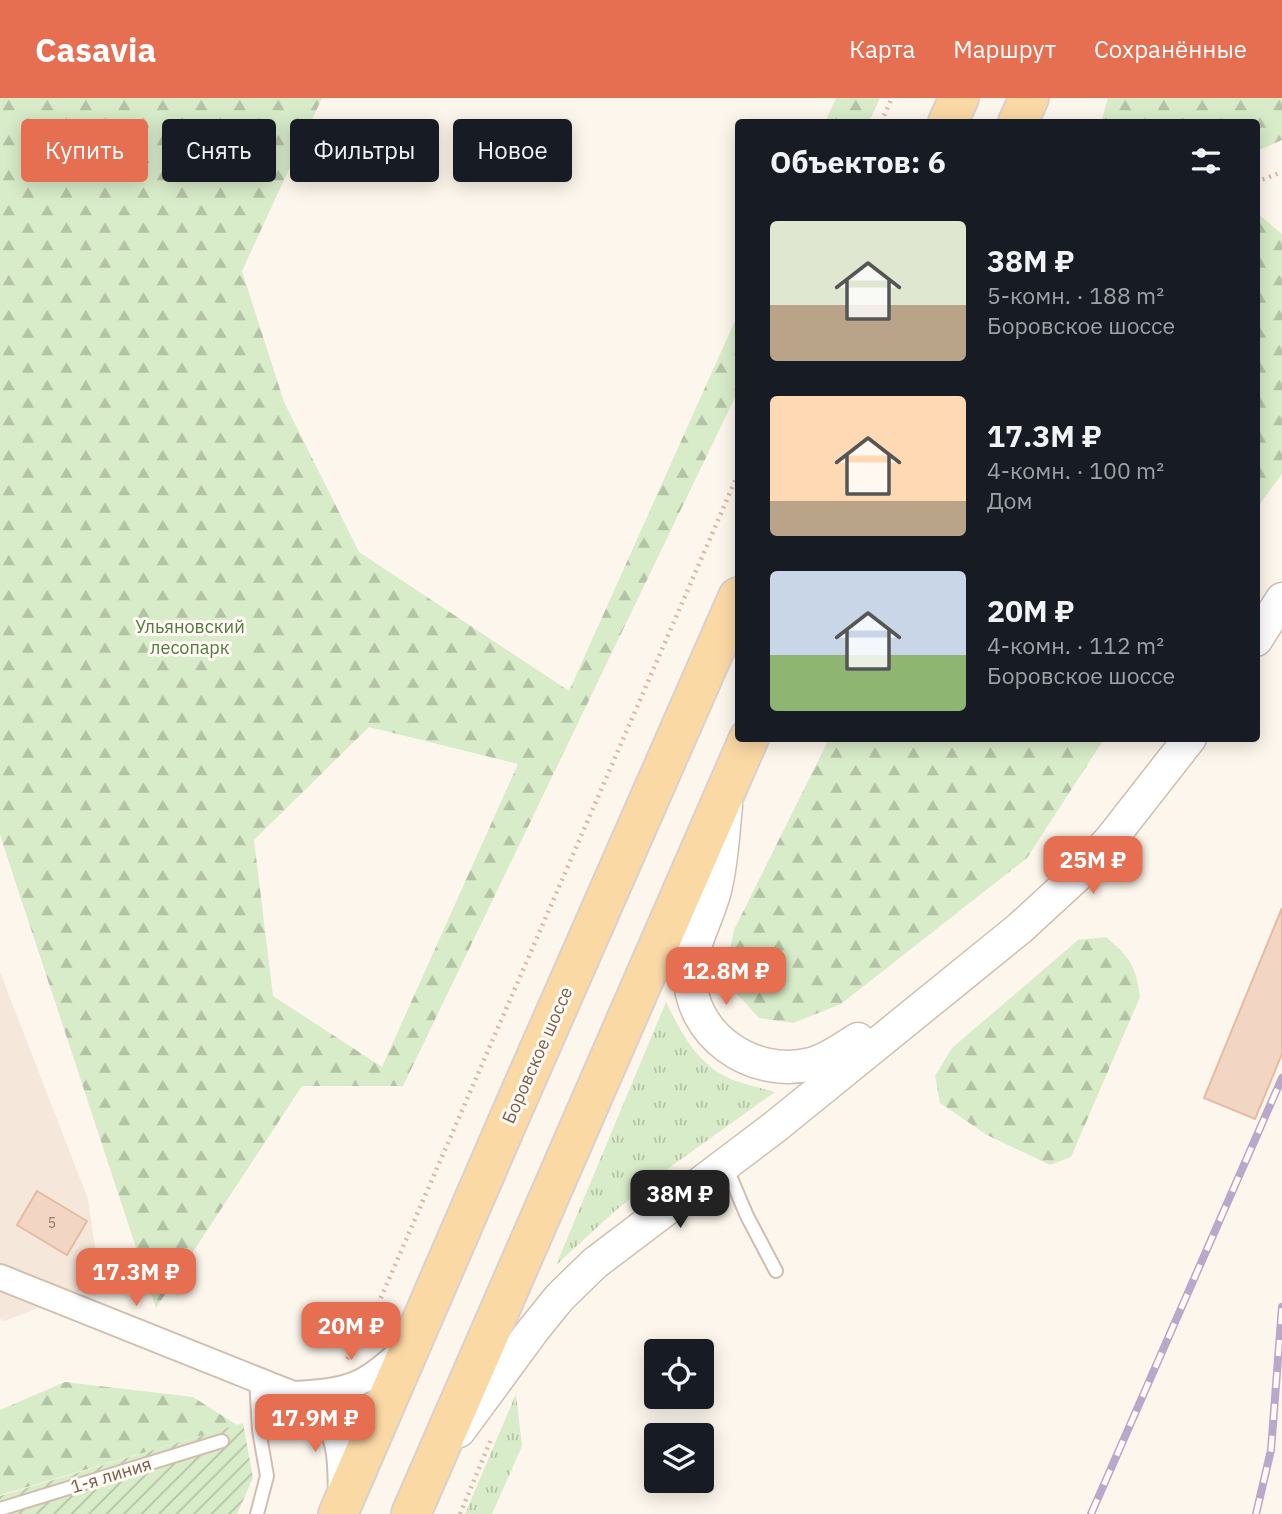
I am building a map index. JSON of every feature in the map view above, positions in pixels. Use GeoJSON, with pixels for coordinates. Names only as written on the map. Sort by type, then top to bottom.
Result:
{"type":"FeatureCollection","features":[{"type":"Feature","properties":{"kind":"main road"},"geometry":{"type":"LineString","coordinates":[[949,119],[959,98]]}},
{"type":"Feature","properties":{"kind":"main road"},"geometry":{"type":"LineString","coordinates":[[1019,119],[1029,98]]}},
{"type":"Feature","properties":{"kind":"main road","name":"Боровское шоссе"},"geometry":{"type":"LineString","coordinates":[[339,1512],[735,604]]}},
{"type":"Feature","properties":{"kind":"main road"},"geometry":{"type":"LineString","coordinates":[[411,1514],[747,742]]}},
{"type":"Feature","properties":{"kind":"street"},"geometry":{"type":"LineString","coordinates":[[1260,634],[1282,599]]}},
{"type":"Feature","properties":{"kind":"street"},"geometry":{"type":"LineString","coordinates":[[429,1472],[560,1297],[595,1263],[776,1126],[1020,928],[1082,871],[1141,804],[1187,742]]}},
{"type":"Feature","properties":{"kind":"street"},"geometry":{"type":"LineString","coordinates":[[729,785],[715,892],[690,969],[693,999],[710,1031],[730,1049],[758,1063],[784,1066],[811,1064],[936,995]]}},
{"type":"Feature","properties":{"kind":"street"},"geometry":{"type":"LineString","coordinates":[[0,1277],[293,1394],[320,1411],[332,1426],[340,1463],[339,1512]]}},
{"type":"Feature","properties":{"kind":"street"},"geometry":{"type":"LineString","coordinates":[[293,1394],[332,1392],[369,1379],[413,1340]]}},
{"type":"Feature","properties":{"kind":"lane"},"geometry":{"type":"LineString","coordinates":[[725,1164],[747,1216],[776,1271]]}},
{"type":"Feature","properties":{"kind":"lane"},"geometry":{"type":"LineString","coordinates":[[256,1379],[259,1430],[267,1476],[257,1514]]}},
{"type":"Feature","properties":{"kind":"lane","name":"1-я линия"},"geometry":{"type":"LineString","coordinates":[[0,1509],[222,1441]]}},
{"type":"Feature","properties":{"kind":"path"},"geometry":{"type":"LineString","coordinates":[[882,119],[892,98]]}},
{"type":"Feature","properties":{"kind":"path"},"geometry":{"type":"LineString","coordinates":[[1260,180],[1282,172]]}},
{"type":"Feature","properties":{"kind":"path"},"geometry":{"type":"LineString","coordinates":[[343,1366],[366,1332],[735,481]]}},
{"type":"Feature","properties":{"kind":"path"},"geometry":{"type":"LineString","coordinates":[[460,1514],[494,1434]]}},
{"type":"Feature","properties":{"kind":"shaded area"},"geometry":{"type":"Polygon","coordinates":[[[0,972],[88,1199],[100,1283],[5,1321],[0,1319],[0,972]]]}},
{"type":"Feature","properties":{"kind":"green space","name":"Ульяновский лесопарк"},"geometry":{"type":"Polygon","coordinates":[[[0,98],[322,98],[312,119],[290,119],[290,167],[242,271],[284,402],[359,552],[569,691],[735,321],[735,397],[403,1086],[302,1086],[156,1308],[0,835],[0,98]],[[369,727],[254,840],[273,996],[382,1067],[518,764],[369,727]]]}},
{"type":"Feature","properties":{"kind":"green space"},"geometry":{"type":"Polygon","coordinates":[[[836,98],[880,98],[870,119],[826,119],[836,98]]]}},
{"type":"Feature","properties":{"kind":"green space"},"geometry":{"type":"Polygon","coordinates":[[[1108,98],[1282,98],[1282,140],[1260,150],[1260,119],[1102,119],[1108,98]]]}},
{"type":"Feature","properties":{"kind":"green space"},"geometry":{"type":"Polygon","coordinates":[[[1260,216],[1282,234],[1282,474],[1260,504],[1260,216]]]}},
{"type":"Feature","properties":{"kind":"green space"},"geometry":{"type":"Polygon","coordinates":[[[828,742],[1102,742],[1027,858],[841,1004],[793,1023],[759,1018],[737,994],[727,964],[734,930],[828,742]]]}},
{"type":"Feature","properties":{"kind":"green space"},"geometry":{"type":"Polygon","coordinates":[[[1106,937],[1131,963],[1140,997],[1071,1157],[1050,1165],[987,1135],[940,1103],[935,1076],[952,1048],[1078,940],[1106,937]]]}},
{"type":"Feature","properties":{"kind":"green space"},"geometry":{"type":"Polygon","coordinates":[[[666,1002],[692,1048],[710,1066],[733,1080],[775,1092],[673,1165],[615,1211],[556,1265],[666,1002]]]}},
{"type":"Feature","properties":{"kind":"green space"},"geometry":{"type":"Polygon","coordinates":[[[65,1382],[193,1397],[237,1425],[0,1495],[0,1410],[65,1382]]]}},
{"type":"Feature","properties":{"kind":"green space"},"geometry":{"type":"Polygon","coordinates":[[[516,1394],[522,1446],[492,1514],[465,1514],[516,1394]]]}},
{"type":"Feature","properties":{"kind":"green space"},"geometry":{"type":"Polygon","coordinates":[[[243,1423],[253,1478],[237,1514],[0,1514],[0,1496],[243,1423]]]}},
{"type":"Feature","properties":{"kind":"building"},"geometry":{"type":"Polygon","coordinates":[[[1282,908],[1282,1054],[1255,1119],[1204,1098],[1282,908]]]}},
{"type":"Feature","properties":{"kind":"building"},"geometry":{"type":"Polygon","coordinates":[[[37,1191],[87,1221],[67,1255],[17,1225],[37,1191]]]}},
{"type":"Feature","properties":{"kind":"railway"},"geometry":{"type":"LineString","coordinates":[[1091,1514],[1282,1078]]}},
{"type":"Feature","properties":{"kind":"railway"},"geometry":{"type":"LineString","coordinates":[[1256,1514],[1271,1450],[1282,1307]]}}]}
